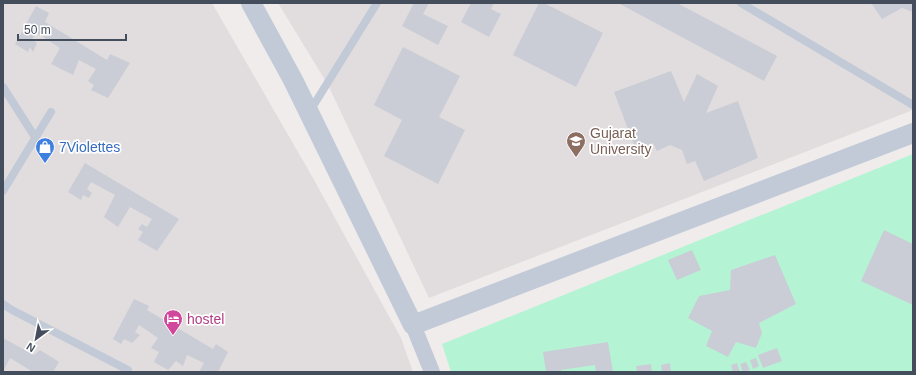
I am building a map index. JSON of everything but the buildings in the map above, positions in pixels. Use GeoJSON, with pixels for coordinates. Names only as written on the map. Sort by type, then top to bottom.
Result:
{"type":"FeatureCollection","features":[{"type":"Feature","properties":{"kind":"street"},"geometry":{"type":"LineString","coordinates":[[250,3],[293,80],[413,325],[432,372]]}},
{"type":"Feature","properties":{"kind":"street"},"geometry":{"type":"LineString","coordinates":[[413,325],[913,133]]}},
{"type":"Feature","properties":{"kind":"lane"},"geometry":{"type":"LineString","coordinates":[[309,113],[377,3]]}},
{"type":"Feature","properties":{"kind":"lane"},"geometry":{"type":"LineString","coordinates":[[742,3],[913,105]]}},
{"type":"Feature","properties":{"kind":"lane"},"geometry":{"type":"LineString","coordinates":[[3,87],[35,137]]}},
{"type":"Feature","properties":{"kind":"lane"},"geometry":{"type":"LineString","coordinates":[[3,191],[51,112]]}},
{"type":"Feature","properties":{"kind":"lane"},"geometry":{"type":"LineString","coordinates":[[3,304],[127,371]]}},
{"type":"Feature","properties":{"kind":"shaded area"},"geometry":{"type":"Polygon","coordinates":[[[3,3],[212,3],[313,178],[401,338],[413,372],[3,372],[3,3]]]}},
{"type":"Feature","properties":{"kind":"shaded area","name":"Gujarat University"},"geometry":{"type":"Polygon","coordinates":[[[278,3],[913,3],[913,110],[429,298],[328,85],[278,3]]]}},
{"type":"Feature","properties":{"kind":"green space"},"geometry":{"type":"Polygon","coordinates":[[[913,154],[913,372],[451,372],[442,344],[913,154]]]}},
{"type":"Feature","properties":{"kind":"place","name":"Gujarat University"},"geometry":{"type":"Point","coordinates":[576,158]}},
{"type":"Feature","properties":{"kind":"place","name":"7Violettes"},"geometry":{"type":"Point","coordinates":[45,164]}},
{"type":"Feature","properties":{"kind":"place","name":"hostel"},"geometry":{"type":"Point","coordinates":[173,336]}}]}
